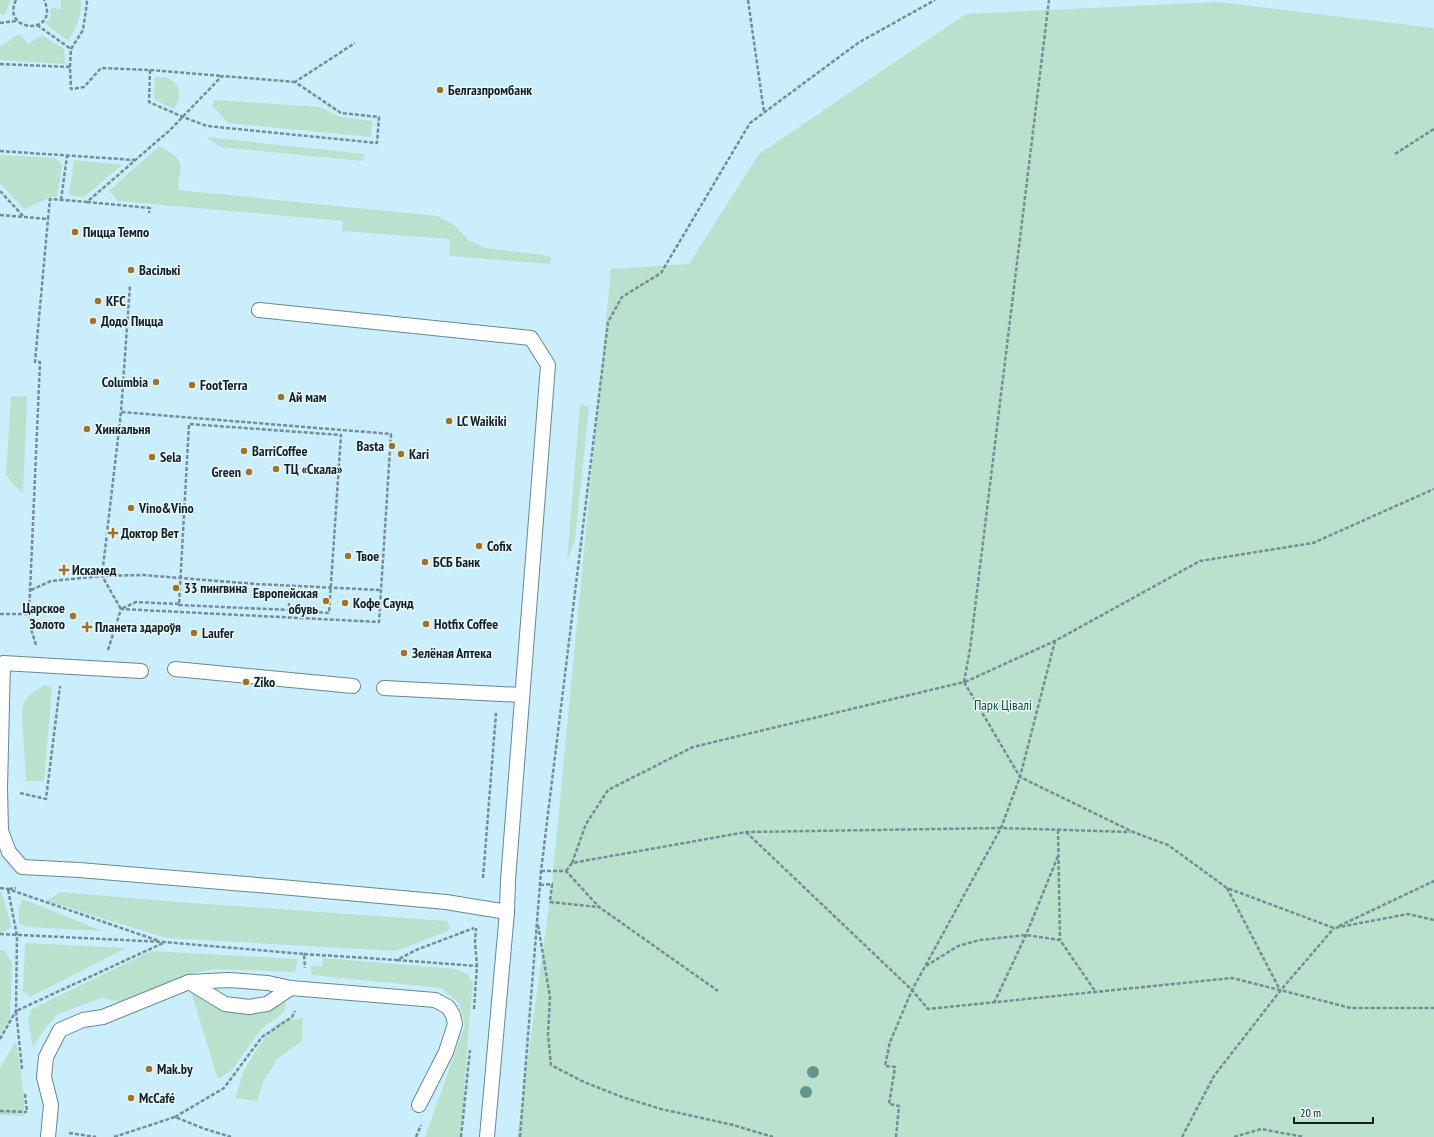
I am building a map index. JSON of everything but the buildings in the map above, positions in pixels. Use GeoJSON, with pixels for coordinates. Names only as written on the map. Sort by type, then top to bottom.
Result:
{"type":"FeatureCollection","features":[{"type":"Feature","properties":{"kind":"lane"},"geometry":{"type":"LineString","coordinates":[[259,310],[531,338],[548,365],[508,880],[507,912],[487,1137]]}},
{"type":"Feature","properties":{"kind":"lane"},"geometry":{"type":"LineString","coordinates":[[141,671],[3,663],[0,788],[1,831],[9,852],[22,867],[79,870],[446,902],[507,912]]}},
{"type":"Feature","properties":{"kind":"lane"},"geometry":{"type":"LineString","coordinates":[[175,669],[353,686]]}},
{"type":"Feature","properties":{"kind":"lane"},"geometry":{"type":"LineString","coordinates":[[384,688],[522,695]]}},
{"type":"Feature","properties":{"kind":"lane"},"geometry":{"type":"LineString","coordinates":[[48,1137],[51,1105],[44,1077],[46,1057],[60,1030],[83,1020],[104,1017],[189,982],[229,980],[268,983],[292,988],[435,1000],[448,1007],[453,1015],[455,1024],[446,1052],[419,1105]]}},
{"type":"Feature","properties":{"kind":"lane"},"geometry":{"type":"LineString","coordinates":[[189,982],[225,1004],[249,1007],[267,1004],[292,988]]}},
{"type":"Feature","properties":{"kind":"path"},"geometry":{"type":"LineString","coordinates":[[16,0],[13,5],[13,14],[17,21],[23,26],[31,27],[44,20],[47,12],[44,0]]}},
{"type":"Feature","properties":{"kind":"path"},"geometry":{"type":"LineString","coordinates":[[86,0],[87,3],[83,30],[71,49],[71,89],[84,88],[101,68],[150,70],[295,82],[340,113],[380,117],[377,143],[207,126],[182,117],[149,102],[150,70]]}},
{"type":"Feature","properties":{"kind":"path"},"geometry":{"type":"LineString","coordinates":[[748,0],[764,112]]}},
{"type":"Feature","properties":{"kind":"path"},"geometry":{"type":"LineString","coordinates":[[520,1137],[541,871],[608,322],[622,297],[661,272],[750,123],[858,43],[935,0]]}},
{"type":"Feature","properties":{"kind":"path"},"geometry":{"type":"LineString","coordinates":[[1050,0],[972,634],[964,682],[1020,776],[1132,832],[1168,845],[1228,888],[1334,928],[1408,914],[1434,920]]}},
{"type":"Feature","properties":{"kind":"path"},"geometry":{"type":"LineString","coordinates":[[0,23],[17,21]]}},
{"type":"Feature","properties":{"kind":"path"},"geometry":{"type":"LineString","coordinates":[[36,25],[71,49]]}},
{"type":"Feature","properties":{"kind":"path"},"geometry":{"type":"LineString","coordinates":[[295,82],[354,42]]}},
{"type":"Feature","properties":{"kind":"path"},"geometry":{"type":"LineString","coordinates":[[0,64],[70,67]]}},
{"type":"Feature","properties":{"kind":"path"},"geometry":{"type":"LineString","coordinates":[[87,202],[182,117],[222,76]]}},
{"type":"Feature","properties":{"kind":"path"},"geometry":{"type":"LineString","coordinates":[[1395,154],[1434,129]]}},
{"type":"Feature","properties":{"kind":"path"},"geometry":{"type":"LineString","coordinates":[[0,151],[135,160]]}},
{"type":"Feature","properties":{"kind":"path"},"geometry":{"type":"LineString","coordinates":[[61,200],[67,156]]}},
{"type":"Feature","properties":{"kind":"path"},"geometry":{"type":"LineString","coordinates":[[0,191],[24,217]]}},
{"type":"Feature","properties":{"kind":"path"},"geometry":{"type":"LineString","coordinates":[[37,646],[32,632],[29,614],[40,362],[35,362],[50,199],[150,208],[150,213]]}},
{"type":"Feature","properties":{"kind":"path"},"geometry":{"type":"LineString","coordinates":[[0,215],[48,219]]}},
{"type":"Feature","properties":{"kind":"path"},"geometry":{"type":"LineString","coordinates":[[121,609],[102,576],[120,412],[130,285]]}},
{"type":"Feature","properties":{"kind":"path"},"geometry":{"type":"LineString","coordinates":[[120,412],[391,434],[379,622],[121,609]]}},
{"type":"Feature","properties":{"kind":"path"},"geometry":{"type":"LineString","coordinates":[[189,424],[341,435],[329,613],[289,610],[179,605],[189,424]]}},
{"type":"Feature","properties":{"kind":"path"},"geometry":{"type":"LineString","coordinates":[[566,871],[572,863],[586,824],[608,790],[693,747],[964,682],[1055,641],[1200,561],[1313,543],[1434,489]]}},
{"type":"Feature","properties":{"kind":"path"},"geometry":{"type":"LineString","coordinates":[[31,590],[52,581],[102,576],[143,575],[256,584],[380,590]]}},
{"type":"Feature","properties":{"kind":"path"},"geometry":{"type":"LineString","coordinates":[[110,642],[121,609],[136,602],[207,605]]}},
{"type":"Feature","properties":{"kind":"path"},"geometry":{"type":"LineString","coordinates":[[289,610],[290,602]]}},
{"type":"Feature","properties":{"kind":"path"},"geometry":{"type":"LineString","coordinates":[[0,614],[29,614]]}},
{"type":"Feature","properties":{"kind":"path"},"geometry":{"type":"LineString","coordinates":[[896,1137],[899,1106],[889,1104],[895,1067],[885,1066],[890,1042],[912,990],[1001,828],[1020,776],[1055,641]]}},
{"type":"Feature","properties":{"kind":"path"},"geometry":{"type":"LineString","coordinates":[[0,788],[46,799],[63,666]]}},
{"type":"Feature","properties":{"kind":"path"},"geometry":{"type":"LineString","coordinates":[[484,878],[498,694]]}},
{"type":"Feature","properties":{"kind":"path"},"geometry":{"type":"LineString","coordinates":[[572,863],[746,832],[1001,828],[1132,832]]}},
{"type":"Feature","properties":{"kind":"path"},"geometry":{"type":"LineString","coordinates":[[1058,830],[1060,940],[1095,991]]}},
{"type":"Feature","properties":{"kind":"path"},"geometry":{"type":"LineString","coordinates":[[746,832],[912,990],[928,1009],[1232,978],[1351,1008],[1434,1008]]}},
{"type":"Feature","properties":{"kind":"path"},"geometry":{"type":"LineString","coordinates":[[994,1003],[1026,935],[1058,856]]}},
{"type":"Feature","properties":{"kind":"path"},"geometry":{"type":"LineString","coordinates":[[541,871],[566,871],[598,908],[718,991]]}},
{"type":"Feature","properties":{"kind":"path"},"geometry":{"type":"LineString","coordinates":[[1182,1137],[1214,1076],[1280,991],[1334,928],[1434,882]]}},
{"type":"Feature","properties":{"kind":"path"},"geometry":{"type":"LineString","coordinates":[[540,885],[552,884],[550,902],[598,908]]}},
{"type":"Feature","properties":{"kind":"path"},"geometry":{"type":"LineString","coordinates":[[0,888],[22,887]]}},
{"type":"Feature","properties":{"kind":"path"},"geometry":{"type":"LineString","coordinates":[[8,888],[17,936],[16,1011],[23,1073]]}},
{"type":"Feature","properties":{"kind":"path"},"geometry":{"type":"LineString","coordinates":[[8,888],[164,942]]}},
{"type":"Feature","properties":{"kind":"path"},"geometry":{"type":"LineString","coordinates":[[1228,888],[1280,991]]}},
{"type":"Feature","properties":{"kind":"path"},"geometry":{"type":"LineString","coordinates":[[537,920],[550,997],[548,1035],[552,1065],[584,1082],[622,1097],[661,1109],[733,1125],[773,1137]]}},
{"type":"Feature","properties":{"kind":"path"},"geometry":{"type":"LineString","coordinates":[[396,960],[416,950],[476,928],[471,925]]}},
{"type":"Feature","properties":{"kind":"path"},"geometry":{"type":"LineString","coordinates":[[0,934],[164,942]]}},
{"type":"Feature","properties":{"kind":"path"},"geometry":{"type":"LineString","coordinates":[[925,967],[958,946],[980,940],[1026,935],[1060,940]]}},
{"type":"Feature","properties":{"kind":"path"},"geometry":{"type":"LineString","coordinates":[[0,1039],[16,1011],[164,942]]}},
{"type":"Feature","properties":{"kind":"path"},"geometry":{"type":"LineString","coordinates":[[304,954],[477,966]]}},
{"type":"Feature","properties":{"kind":"path"},"geometry":{"type":"LineString","coordinates":[[0,1112],[27,1112],[24,1088]]}},
{"type":"Feature","properties":{"kind":"path"},"geometry":{"type":"LineString","coordinates":[[114,1137],[175,1117],[204,1129],[231,1137]]}},
{"type":"Feature","properties":{"kind":"path"},"geometry":{"type":"LineString","coordinates":[[416,1137],[422,1122]]}},
{"type":"Feature","properties":{"kind":"path"},"geometry":{"type":"LineString","coordinates":[[1234,1137],[1261,1129],[1304,1137]]}},
{"type":"Feature","properties":{"kind":"green space"},"geometry":{"type":"Polygon","coordinates":[[[0,0],[11,0],[5,14],[0,14],[0,0]]]}},
{"type":"Feature","properties":{"kind":"green space"},"geometry":{"type":"Polygon","coordinates":[[[61,0],[81,0],[81,11],[78,22],[68,41],[45,23],[50,19],[51,8],[61,9],[61,0]]]}},
{"type":"Feature","properties":{"kind":"green space","name":"Парк Цівалі"},"geometry":{"type":"Polygon","coordinates":[[[1218,2],[1434,28],[1434,1137],[517,1137],[552,884],[611,269],[689,264],[759,154],[966,14],[1218,2]]]}},
{"type":"Feature","properties":{"kind":"green space"},"geometry":{"type":"Polygon","coordinates":[[[19,34],[28,44],[42,35],[64,49],[65,64],[0,60],[0,47],[19,34]]]}},
{"type":"Feature","properties":{"kind":"green space"},"geometry":{"type":"Polygon","coordinates":[[[155,77],[169,79],[178,87],[179,99],[178,103],[173,109],[154,99],[155,77]]]}},
{"type":"Feature","properties":{"kind":"green space"},"geometry":{"type":"Polygon","coordinates":[[[215,100],[320,107],[340,117],[372,121],[371,137],[228,123],[212,105],[215,100]]]}},
{"type":"Feature","properties":{"kind":"green space"},"geometry":{"type":"Polygon","coordinates":[[[206,137],[365,154],[362,161],[221,147],[206,137]]]}},
{"type":"Feature","properties":{"kind":"green space"},"geometry":{"type":"Polygon","coordinates":[[[159,146],[174,155],[180,163],[178,190],[437,216],[454,225],[470,241],[485,248],[551,256],[550,264],[449,256],[450,239],[342,231],[343,221],[118,201],[109,191],[159,146]]]}},
{"type":"Feature","properties":{"kind":"green space"},"geometry":{"type":"Polygon","coordinates":[[[0,155],[56,158],[62,165],[57,197],[51,197],[24,209],[0,183],[0,155]]]}},
{"type":"Feature","properties":{"kind":"green space"},"geometry":{"type":"Polygon","coordinates":[[[74,160],[122,165],[84,197],[69,195],[74,160]]]}},
{"type":"Feature","properties":{"kind":"green space"},"geometry":{"type":"Polygon","coordinates":[[[11,396],[27,397],[23,493],[12,483],[6,474],[11,396]]]}},
{"type":"Feature","properties":{"kind":"green space"},"geometry":{"type":"Polygon","coordinates":[[[580,404],[589,407],[575,539],[567,562],[580,404]]]}},
{"type":"Feature","properties":{"kind":"green space"},"geometry":{"type":"Polygon","coordinates":[[[45,685],[52,688],[44,781],[26,781],[22,715],[23,709],[29,696],[45,685]]]}},
{"type":"Feature","properties":{"kind":"green space"},"geometry":{"type":"Polygon","coordinates":[[[0,891],[12,927],[1,933],[0,933],[0,891]]]}},
{"type":"Feature","properties":{"kind":"green space"},"geometry":{"type":"Polygon","coordinates":[[[60,892],[447,921],[450,927],[448,931],[396,951],[166,938],[47,901],[60,892]]]}},
{"type":"Feature","properties":{"kind":"green space"},"geometry":{"type":"Polygon","coordinates":[[[23,899],[102,931],[27,927],[19,923],[19,907],[23,899]]]}},
{"type":"Feature","properties":{"kind":"green space"},"geometry":{"type":"Polygon","coordinates":[[[25,943],[126,948],[30,997],[23,991],[25,943]]]}},
{"type":"Feature","properties":{"kind":"green space"},"geometry":{"type":"Polygon","coordinates":[[[0,950],[4,950],[12,963],[10,1018],[0,1036],[0,950]]]}},
{"type":"Feature","properties":{"kind":"green space"},"geometry":{"type":"Polygon","coordinates":[[[151,951],[298,959],[295,972],[213,969],[186,975],[121,1002],[101,998],[58,1014],[46,1027],[33,1047],[28,1019],[32,1009],[151,951]]]}},
{"type":"Feature","properties":{"kind":"green space"},"geometry":{"type":"Polygon","coordinates":[[[323,958],[456,969],[467,974],[473,983],[461,1137],[425,1137],[465,1025],[459,1003],[441,988],[312,975],[310,966],[322,966],[323,958]]]}},
{"type":"Feature","properties":{"kind":"green space"},"geometry":{"type":"Polygon","coordinates":[[[191,992],[261,1011],[286,1003],[285,1010],[266,1025],[257,1035],[232,1070],[218,1079],[191,992]]]}},
{"type":"Feature","properties":{"kind":"green space"},"geometry":{"type":"Polygon","coordinates":[[[303,1018],[302,1041],[278,1058],[264,1080],[257,1101],[235,1098],[245,1068],[267,1034],[281,1021],[303,1018]]]}},
{"type":"Feature","properties":{"kind":"green space"},"geometry":{"type":"Polygon","coordinates":[[[16,1041],[24,1097],[24,1116],[0,1115],[0,1068],[16,1041]]]}},
{"type":"Feature","properties":{"kind":"place","name":"Белгазпромбанк"},"geometry":{"type":"Point","coordinates":[440,90]}},
{"type":"Feature","properties":{"kind":"place","name":"Пицца Темпо"},"geometry":{"type":"Point","coordinates":[75,232]}},
{"type":"Feature","properties":{"kind":"place","name":"Васількі"},"geometry":{"type":"Point","coordinates":[131,270]}},
{"type":"Feature","properties":{"kind":"place","name":"KFC"},"geometry":{"type":"Point","coordinates":[98,301]}},
{"type":"Feature","properties":{"kind":"place","name":"Додо Пицца"},"geometry":{"type":"Point","coordinates":[93,321]}},
{"type":"Feature","properties":{"kind":"place","name":"Columbia"},"geometry":{"type":"Point","coordinates":[156,382]}},
{"type":"Feature","properties":{"kind":"place","name":"FootTerra"},"geometry":{"type":"Point","coordinates":[192,385]}},
{"type":"Feature","properties":{"kind":"place","name":"Ай мам"},"geometry":{"type":"Point","coordinates":[281,397]}},
{"type":"Feature","properties":{"kind":"place","name":"LC Waikiki"},"geometry":{"type":"Point","coordinates":[449,421]}},
{"type":"Feature","properties":{"kind":"place","name":"Хинкальня"},"geometry":{"type":"Point","coordinates":[87,429]}},
{"type":"Feature","properties":{"kind":"place","name":"Basta"},"geometry":{"type":"Point","coordinates":[392,446]}},
{"type":"Feature","properties":{"kind":"place","name":"BarriCoffee"},"geometry":{"type":"Point","coordinates":[244,451]}},
{"type":"Feature","properties":{"kind":"place","name":"Kari"},"geometry":{"type":"Point","coordinates":[401,454]}},
{"type":"Feature","properties":{"kind":"place","name":"Sela"},"geometry":{"type":"Point","coordinates":[152,457]}},
{"type":"Feature","properties":{"kind":"place","name":"ТЦ «Скала»"},"geometry":{"type":"Point","coordinates":[276,469]}},
{"type":"Feature","properties":{"kind":"place","name":"Green"},"geometry":{"type":"Point","coordinates":[249,472]}},
{"type":"Feature","properties":{"kind":"place","name":"Vino&Vino"},"geometry":{"type":"Point","coordinates":[131,508]}},
{"type":"Feature","properties":{"kind":"place","name":"Доктор Вет"},"geometry":{"type":"Point","coordinates":[113,533]}},
{"type":"Feature","properties":{"kind":"place","name":"Cofix"},"geometry":{"type":"Point","coordinates":[479,546]}},
{"type":"Feature","properties":{"kind":"place","name":"Твое"},"geometry":{"type":"Point","coordinates":[348,556]}},
{"type":"Feature","properties":{"kind":"place","name":"БСБ Банк"},"geometry":{"type":"Point","coordinates":[425,562]}},
{"type":"Feature","properties":{"kind":"place","name":"Искамед"},"geometry":{"type":"Point","coordinates":[64,570]}},
{"type":"Feature","properties":{"kind":"place","name":"33 пингвина"},"geometry":{"type":"Point","coordinates":[176,588]}},
{"type":"Feature","properties":{"kind":"place","name":"Европейская обувь"},"geometry":{"type":"Point","coordinates":[326,601]}},
{"type":"Feature","properties":{"kind":"place","name":"Кофе Саунд"},"geometry":{"type":"Point","coordinates":[345,603]}},
{"type":"Feature","properties":{"kind":"place","name":"Царское Золото"},"geometry":{"type":"Point","coordinates":[73,616]}},
{"type":"Feature","properties":{"kind":"place","name":"Hotfix Coffee"},"geometry":{"type":"Point","coordinates":[426,624]}},
{"type":"Feature","properties":{"kind":"place","name":"Планета здароўя"},"geometry":{"type":"Point","coordinates":[87,627]}},
{"type":"Feature","properties":{"kind":"place","name":"Laufer"},"geometry":{"type":"Point","coordinates":[194,633]}},
{"type":"Feature","properties":{"kind":"place","name":"Зелёная Аптека"},"geometry":{"type":"Point","coordinates":[404,653]}},
{"type":"Feature","properties":{"kind":"place","name":"Ziko"},"geometry":{"type":"Point","coordinates":[246,682]}},
{"type":"Feature","properties":{"kind":"place","name":"Mak.by"},"geometry":{"type":"Point","coordinates":[149,1069]}},
{"type":"Feature","properties":{"kind":"place","name":"McCafé"},"geometry":{"type":"Point","coordinates":[131,1098]}}]}
